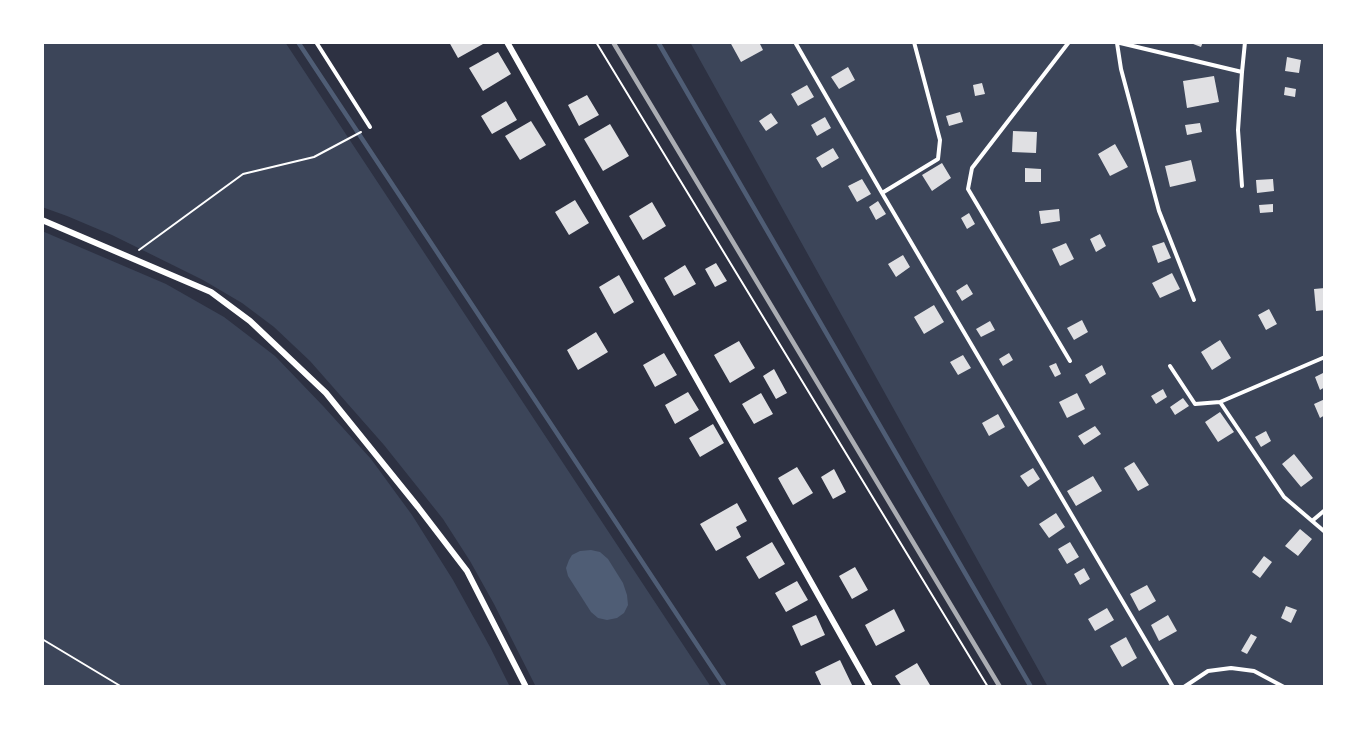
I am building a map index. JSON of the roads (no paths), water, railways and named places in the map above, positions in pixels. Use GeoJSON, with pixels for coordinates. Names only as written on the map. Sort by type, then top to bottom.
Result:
{"type":"FeatureCollection","features":[{"type":"Feature","properties":{"kind":"street"},"geometry":{"type":"LineString","coordinates":[[507,42],[870,687]]}},
{"type":"Feature","properties":{"kind":"street"},"geometry":{"type":"LineString","coordinates":[[42,220],[211,292],[250,321],[326,393],[467,571],[526,687]]}},
{"type":"Feature","properties":{"kind":"lane"},"geometry":{"type":"LineString","coordinates":[[316,42],[370,128]]}},
{"type":"Feature","properties":{"kind":"lane"},"geometry":{"type":"LineString","coordinates":[[795,42],[1173,687]]}},
{"type":"Feature","properties":{"kind":"lane"},"geometry":{"type":"LineString","coordinates":[[882,193],[938,159],[940,140],[914,42]]}},
{"type":"Feature","properties":{"kind":"lane"},"geometry":{"type":"LineString","coordinates":[[1069,42],[972,168],[968,189],[1070,361]]}},
{"type":"Feature","properties":{"kind":"lane"},"geometry":{"type":"LineString","coordinates":[[1194,300],[1159,211],[1121,69],[1116,42],[1242,72]]}},
{"type":"Feature","properties":{"kind":"lane"},"geometry":{"type":"LineString","coordinates":[[1242,186],[1238,130],[1245,42]]}},
{"type":"Feature","properties":{"kind":"lane"},"geometry":{"type":"LineString","coordinates":[[1170,366],[1195,404],[1220,402],[1325,357]]}},
{"type":"Feature","properties":{"kind":"lane"},"geometry":{"type":"LineString","coordinates":[[1220,402],[1284,497],[1325,532]]}},
{"type":"Feature","properties":{"kind":"lane"},"geometry":{"type":"LineString","coordinates":[[1312,521],[1325,510]]}},
{"type":"Feature","properties":{"kind":"lane"},"geometry":{"type":"LineString","coordinates":[[1184,687],[1208,671],[1231,668],[1254,671],[1284,687]]}},
{"type":"Feature","properties":{"kind":"waterway"},"geometry":{"type":"LineString","coordinates":[[298,42],[725,687]]}},
{"type":"Feature","properties":{"kind":"waterway"},"geometry":{"type":"LineString","coordinates":[[658,42],[1031,687]]}},
{"type":"Feature","properties":{"kind":"railway"},"geometry":{"type":"LineString","coordinates":[[613,42],[1000,687]]}}]}
